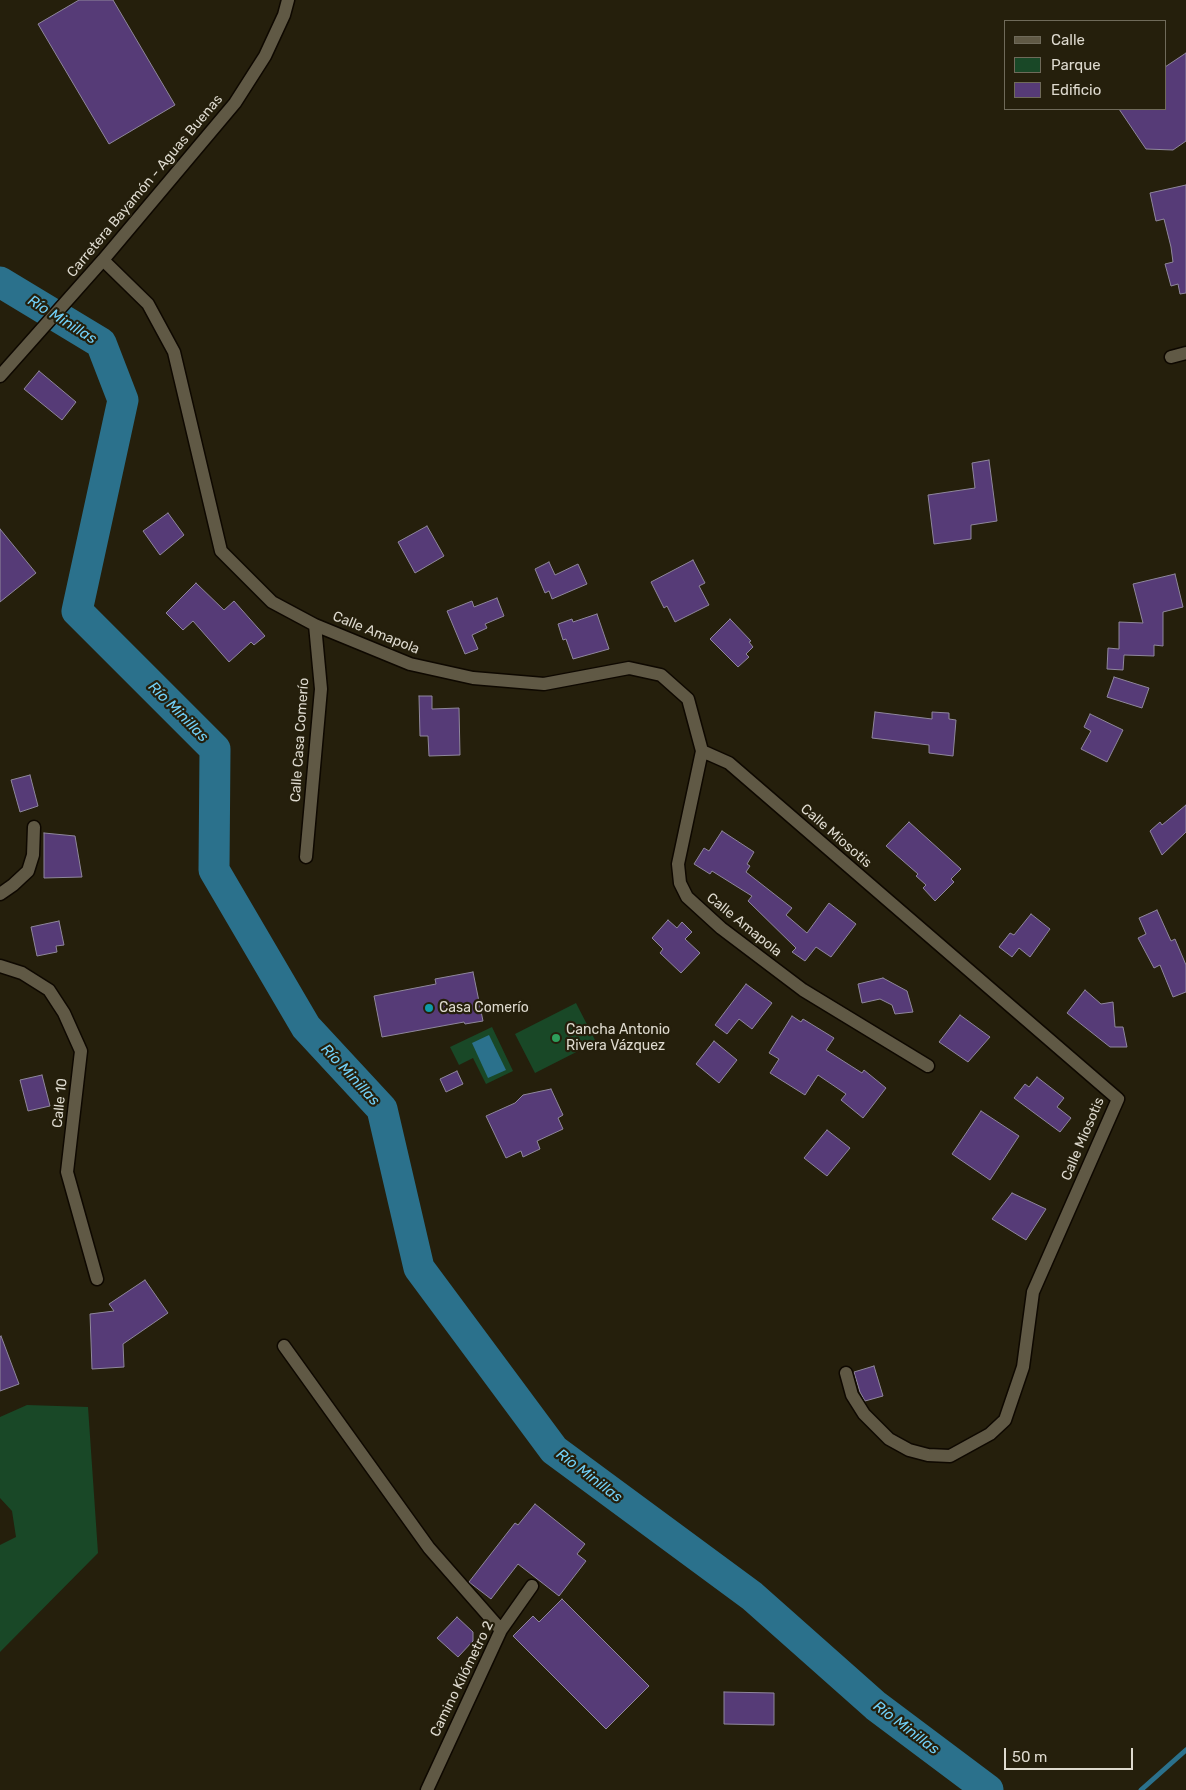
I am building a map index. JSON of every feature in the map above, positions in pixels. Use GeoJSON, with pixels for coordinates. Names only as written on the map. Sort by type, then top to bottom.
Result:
{"type":"FeatureCollection","features":[{"type":"Feature","properties":{"kind":"street","name":"Carretera Bayamón - Aguas Buenas"},"geometry":{"type":"LineString","coordinates":[[0,376],[103,260],[236,103],[265,56],[284,15],[288,0]]}},
{"type":"Feature","properties":{"kind":"street","name":"Calle Amapola"},"geometry":{"type":"LineString","coordinates":[[103,260],[148,304],[174,352],[221,551],[272,602],[315,625],[410,664],[473,678],[544,684],[629,668],[660,675],[688,699],[702,751],[678,864],[680,884],[687,897],[721,928],[803,990],[928,1066]]}},
{"type":"Feature","properties":{"kind":"street"},"geometry":{"type":"LineString","coordinates":[[1170,357],[1186,353]]}},
{"type":"Feature","properties":{"kind":"street","name":"Calle Casa Comerío"},"geometry":{"type":"LineString","coordinates":[[306,857],[321,689],[315,625]]}},
{"type":"Feature","properties":{"kind":"street","name":"Calle Miosotis"},"geometry":{"type":"LineString","coordinates":[[702,751],[729,764],[1118,1099],[1034,1292],[1023,1367],[1004,1420],[990,1434],[950,1456],[928,1455],[909,1450],[889,1439],[864,1414],[852,1395],[846,1374]]}},
{"type":"Feature","properties":{"kind":"street"},"geometry":{"type":"LineString","coordinates":[[0,894],[13,886],[28,871],[33,855],[34,827]]}},
{"type":"Feature","properties":{"kind":"street","name":"Calle 10"},"geometry":{"type":"LineString","coordinates":[[0,966],[22,973],[49,990],[64,1013],[81,1051],[67,1172],[97,1279]]}},
{"type":"Feature","properties":{"kind":"street"},"geometry":{"type":"LineString","coordinates":[[284,1346],[429,1548],[501,1630]]}},
{"type":"Feature","properties":{"kind":"street","name":"Camino Kilómetro 2"},"geometry":{"type":"LineString","coordinates":[[427,1790],[435,1767],[501,1630],[532,1586]]}},
{"type":"Feature","properties":{"kind":"green space","name":"Cancha Antonio Rivera Vázquez"},"geometry":{"type":"Polygon","coordinates":[[[576,1003],[596,1042],[535,1073],[515,1034],[576,1003]]]}},
{"type":"Feature","properties":{"kind":"green space"},"geometry":{"type":"Polygon","coordinates":[[[492,1027],[513,1071],[486,1084],[473,1058],[459,1065],[450,1047],[492,1027]]]}},
{"type":"Feature","properties":{"kind":"green space"},"geometry":{"type":"Polygon","coordinates":[[[27,1405],[88,1407],[98,1553],[0,1652],[0,1545],[16,1537],[12,1511],[0,1498],[0,1417],[27,1405]]]}},
{"type":"Feature","properties":{"kind":"water"},"geometry":{"type":"Polygon","coordinates":[[[489,1035],[506,1070],[488,1078],[472,1043],[489,1035]]]}},
{"type":"Feature","properties":{"kind":"building"},"geometry":{"type":"Polygon","coordinates":[[[79,0],[113,0],[175,105],[109,144],[38,24],[79,0]]]}},
{"type":"Feature","properties":{"kind":"building"},"geometry":{"type":"Polygon","coordinates":[[[1186,53],[1186,141],[1173,150],[1146,149],[1120,110],[1166,110],[1166,66],[1186,53]]]}},
{"type":"Feature","properties":{"kind":"building"},"geometry":{"type":"Polygon","coordinates":[[[1186,185],[1186,293],[1180,294],[1178,284],[1171,286],[1165,264],[1173,262],[1171,247],[1164,219],[1156,221],[1150,193],[1186,185]]]}},
{"type":"Feature","properties":{"kind":"building"},"geometry":{"type":"Polygon","coordinates":[[[39,371],[76,402],[62,420],[24,389],[39,371]]]}},
{"type":"Feature","properties":{"kind":"building"},"geometry":{"type":"Polygon","coordinates":[[[989,460],[997,521],[971,525],[971,539],[934,544],[928,495],[975,488],[972,463],[989,460]]]}},
{"type":"Feature","properties":{"kind":"building"},"geometry":{"type":"Polygon","coordinates":[[[168,513],[184,535],[160,555],[143,531],[168,513]]]}},
{"type":"Feature","properties":{"kind":"building"},"geometry":{"type":"Polygon","coordinates":[[[427,526],[444,556],[415,573],[398,542],[427,526]]]}},
{"type":"Feature","properties":{"kind":"building"},"geometry":{"type":"Polygon","coordinates":[[[0,529],[36,573],[0,602],[0,529]]]}},
{"type":"Feature","properties":{"kind":"building"},"geometry":{"type":"Polygon","coordinates":[[[693,560],[705,583],[699,586],[709,605],[675,622],[667,606],[664,608],[651,582],[693,560]]]}},
{"type":"Feature","properties":{"kind":"building"},"geometry":{"type":"Polygon","coordinates":[[[549,562],[555,575],[578,564],[587,584],[552,599],[549,591],[545,593],[535,569],[549,562]]]}},
{"type":"Feature","properties":{"kind":"building"},"geometry":{"type":"Polygon","coordinates":[[[1175,574],[1183,607],[1163,612],[1163,646],[1154,645],[1154,656],[1124,655],[1123,670],[1107,669],[1108,648],[1119,649],[1119,622],[1143,623],[1133,584],[1175,574]]]}},
{"type":"Feature","properties":{"kind":"building"},"geometry":{"type":"Polygon","coordinates":[[[196,583],[224,610],[234,601],[265,636],[254,645],[251,642],[229,662],[193,621],[183,630],[166,613],[196,583]]]}},
{"type":"Feature","properties":{"kind":"building"},"geometry":{"type":"Polygon","coordinates":[[[497,598],[504,616],[485,624],[487,628],[472,635],[478,649],[465,654],[447,611],[472,601],[474,607],[497,598]]]}},
{"type":"Feature","properties":{"kind":"building"},"geometry":{"type":"Polygon","coordinates":[[[597,614],[609,649],[573,659],[566,639],[563,640],[558,624],[572,619],[573,622],[597,614]]]}},
{"type":"Feature","properties":{"kind":"building"},"geometry":{"type":"Polygon","coordinates":[[[730,619],[751,641],[749,642],[753,647],[746,654],[749,657],[738,667],[710,639],[730,619]]]}},
{"type":"Feature","properties":{"kind":"building"},"geometry":{"type":"Polygon","coordinates":[[[1114,677],[1149,688],[1142,708],[1107,697],[1114,677]]]}},
{"type":"Feature","properties":{"kind":"building"},"geometry":{"type":"Polygon","coordinates":[[[419,696],[432,696],[432,709],[459,708],[460,755],[429,756],[428,736],[420,736],[419,696]]]}},
{"type":"Feature","properties":{"kind":"building"},"geometry":{"type":"Polygon","coordinates":[[[875,712],[932,719],[932,712],[949,713],[949,719],[956,720],[953,756],[929,753],[929,745],[872,738],[875,712]]]}},
{"type":"Feature","properties":{"kind":"building"},"geometry":{"type":"Polygon","coordinates":[[[1090,714],[1123,730],[1107,762],[1081,749],[1091,731],[1084,727],[1090,714]]]}},
{"type":"Feature","properties":{"kind":"building"},"geometry":{"type":"Polygon","coordinates":[[[30,775],[38,806],[20,812],[11,780],[30,775]]]}},
{"type":"Feature","properties":{"kind":"building"},"geometry":{"type":"Polygon","coordinates":[[[1186,805],[1186,832],[1162,855],[1150,831],[1160,822],[1162,825],[1186,805]]]}},
{"type":"Feature","properties":{"kind":"building"},"geometry":{"type":"Polygon","coordinates":[[[909,822],[961,869],[951,879],[954,882],[935,901],[923,888],[926,885],[916,876],[918,874],[886,846],[909,822]]]}},
{"type":"Feature","properties":{"kind":"building"},"geometry":{"type":"Polygon","coordinates":[[[722,831],[754,852],[747,864],[750,866],[746,872],[792,908],[786,915],[807,933],[829,903],[856,924],[831,957],[816,947],[805,961],[792,952],[796,948],[748,901],[752,896],[712,871],[710,874],[694,864],[704,848],[709,851],[722,831]]]}},
{"type":"Feature","properties":{"kind":"building"},"geometry":{"type":"Polygon","coordinates":[[[44,833],[75,836],[82,877],[44,878],[44,833]]]}},
{"type":"Feature","properties":{"kind":"building"},"geometry":{"type":"Polygon","coordinates":[[[1157,910],[1171,941],[1175,939],[1186,965],[1186,992],[1173,997],[1160,965],[1154,968],[1138,938],[1146,934],[1139,918],[1157,910]]]}},
{"type":"Feature","properties":{"kind":"building"},"geometry":{"type":"Polygon","coordinates":[[[1031,914],[1050,929],[1030,957],[1019,948],[1012,957],[999,947],[1010,933],[1014,935],[1031,914]]]}},
{"type":"Feature","properties":{"kind":"building"},"geometry":{"type":"Polygon","coordinates":[[[668,920],[677,928],[682,922],[692,932],[685,939],[700,953],[681,973],[660,953],[663,949],[652,938],[668,920]]]}},
{"type":"Feature","properties":{"kind":"building"},"geometry":{"type":"Polygon","coordinates":[[[59,921],[64,945],[56,946],[57,952],[37,956],[31,927],[59,921]]]}},
{"type":"Feature","properties":{"kind":"building","name":"Casa Comerío"},"geometry":{"type":"Polygon","coordinates":[[[473,972],[483,1021],[465,1024],[464,1022],[382,1037],[374,996],[436,984],[435,979],[473,972]]]}},
{"type":"Feature","properties":{"kind":"building"},"geometry":{"type":"Polygon","coordinates":[[[883,978],[907,991],[913,1012],[895,1014],[892,1005],[880,999],[862,1003],[858,984],[883,978]]]}},
{"type":"Feature","properties":{"kind":"building"},"geometry":{"type":"Polygon","coordinates":[[[746,984],[772,1003],[752,1029],[739,1019],[727,1034],[715,1025],[746,984]]]}},
{"type":"Feature","properties":{"kind":"building"},"geometry":{"type":"Polygon","coordinates":[[[1085,990],[1101,1004],[1113,1002],[1115,1027],[1123,1027],[1127,1047],[1110,1047],[1067,1013],[1085,990]]]}},
{"type":"Feature","properties":{"kind":"building"},"geometry":{"type":"Polygon","coordinates":[[[960,1015],[990,1037],[968,1062],[939,1042],[960,1015]]]}},
{"type":"Feature","properties":{"kind":"building"},"geometry":{"type":"Polygon","coordinates":[[[792,1016],[801,1022],[803,1019],[834,1038],[826,1050],[862,1073],[864,1070],[886,1088],[863,1118],[841,1100],[846,1094],[818,1075],[805,1095],[770,1073],[779,1059],[769,1053],[792,1016]]]}},
{"type":"Feature","properties":{"kind":"building"},"geometry":{"type":"Polygon","coordinates":[[[714,1041],[737,1060],[719,1083],[696,1064],[714,1041]]]}},
{"type":"Feature","properties":{"kind":"building"},"geometry":{"type":"Polygon","coordinates":[[[457,1071],[463,1084],[446,1092],[440,1079],[457,1071]]]}},
{"type":"Feature","properties":{"kind":"building"},"geometry":{"type":"Polygon","coordinates":[[[42,1075],[50,1106],[28,1111],[20,1080],[42,1075]]]}},
{"type":"Feature","properties":{"kind":"building"},"geometry":{"type":"Polygon","coordinates":[[[1037,1077],[1064,1098],[1057,1107],[1071,1118],[1060,1132],[1014,1098],[1025,1084],[1029,1087],[1037,1077]]]}},
{"type":"Feature","properties":{"kind":"building"},"geometry":{"type":"Polygon","coordinates":[[[551,1089],[563,1115],[558,1118],[563,1129],[537,1141],[540,1149],[523,1157],[521,1151],[506,1158],[486,1116],[515,1103],[523,1095],[551,1089]]]}},
{"type":"Feature","properties":{"kind":"building"},"geometry":{"type":"Polygon","coordinates":[[[981,1111],[1019,1136],[990,1180],[952,1154],[981,1111]]]}},
{"type":"Feature","properties":{"kind":"building"},"geometry":{"type":"Polygon","coordinates":[[[827,1130],[850,1148],[827,1176],[804,1158],[827,1130]]]}},
{"type":"Feature","properties":{"kind":"building"},"geometry":{"type":"Polygon","coordinates":[[[1012,1193],[1046,1209],[1026,1240],[992,1219],[1012,1193]]]}},
{"type":"Feature","properties":{"kind":"building"},"geometry":{"type":"Polygon","coordinates":[[[145,1280],[168,1313],[123,1344],[124,1367],[92,1369],[90,1314],[114,1311],[109,1304],[145,1280]]]}},
{"type":"Feature","properties":{"kind":"building"},"geometry":{"type":"Polygon","coordinates":[[[0,1337],[19,1384],[0,1391],[0,1337]]]}},
{"type":"Feature","properties":{"kind":"building"},"geometry":{"type":"Polygon","coordinates":[[[874,1366],[883,1396],[865,1401],[854,1372],[874,1366]]]}},
{"type":"Feature","properties":{"kind":"building"},"geometry":{"type":"Polygon","coordinates":[[[535,1504],[585,1544],[577,1554],[586,1561],[559,1596],[518,1564],[491,1599],[469,1582],[515,1523],[518,1525],[535,1504]]]}},
{"type":"Feature","properties":{"kind":"building"},"geometry":{"type":"Polygon","coordinates":[[[562,1599],[649,1686],[606,1729],[513,1636],[533,1616],[539,1622],[562,1599]]]}},
{"type":"Feature","properties":{"kind":"building"},"geometry":{"type":"Polygon","coordinates":[[[457,1617],[473,1632],[473,1641],[458,1657],[437,1638],[457,1617]]]}},
{"type":"Feature","properties":{"kind":"building"},"geometry":{"type":"Polygon","coordinates":[[[724,1692],[774,1693],[774,1725],[724,1724],[724,1692]]]}},
{"type":"Feature","properties":{"kind":"waterway","name":"Río Minillas"},"geometry":{"type":"LineString","coordinates":[[0,282],[101,343],[123,400],[77,611],[215,749],[214,870],[306,1027],[382,1109],[419,1268],[554,1450],[752,1596],[876,1706],[988,1790]]}},
{"type":"Feature","properties":{"kind":"waterway"},"geometry":{"type":"LineString","coordinates":[[1141,1790],[1186,1750]]}},
{"type":"Feature","properties":{"kind":"place","name":"Casa Comerío"},"geometry":{"type":"Point","coordinates":[429,1008]}},
{"type":"Feature","properties":{"kind":"place","name":"Cancha Antonio Rivera Vázquez"},"geometry":{"type":"Point","coordinates":[556,1038]}}]}
